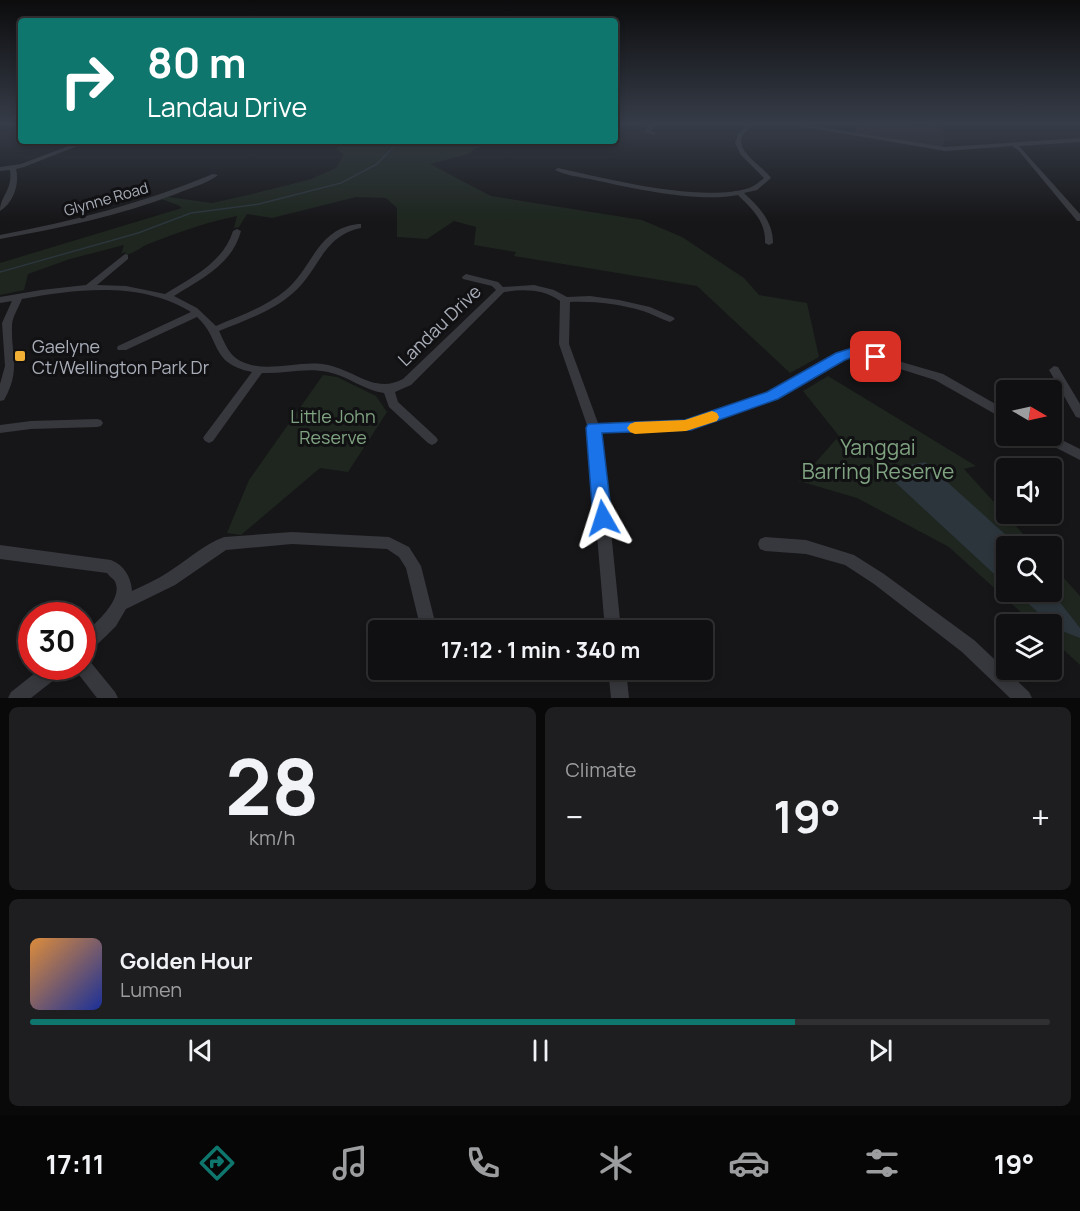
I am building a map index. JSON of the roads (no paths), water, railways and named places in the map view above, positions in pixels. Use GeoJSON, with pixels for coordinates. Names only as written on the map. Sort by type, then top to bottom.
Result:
{"type":"FeatureCollection","features":[{"type":"Feature","properties":{"kind":"street"},"geometry":{"type":"LineString","coordinates":[[0,170],[13,169],[48,156]]}},
{"type":"Feature","properties":{"kind":"street"},"geometry":{"type":"LineString","coordinates":[[558,170],[682,192],[708,195],[741,194],[756,190],[768,178],[765,171],[745,156]]}},
{"type":"Feature","properties":{"kind":"street"},"geometry":{"type":"LineString","coordinates":[[1026,156],[1080,219]]}},
{"type":"Feature","properties":{"kind":"street"},"geometry":{"type":"LineString","coordinates":[[0,208],[10,199],[13,169]]}},
{"type":"Feature","properties":{"kind":"street","name":"Glynne Road"},"geometry":{"type":"LineString","coordinates":[[0,237],[96,217],[162,197],[214,175]]}},
{"type":"Feature","properties":{"kind":"street"},"geometry":{"type":"LineString","coordinates":[[741,194],[759,212],[767,225],[769,243]]}},
{"type":"Feature","properties":{"kind":"street"},"geometry":{"type":"LineString","coordinates":[[214,330],[270,305],[290,291],[304,278],[317,256],[332,238],[345,227],[358,226]]}},
{"type":"Feature","properties":{"kind":"street"},"geometry":{"type":"LineString","coordinates":[[166,297],[220,260],[236,238],[237,231]]}},
{"type":"Feature","properties":{"kind":"street"},"geometry":{"type":"LineString","coordinates":[[88,288],[125,257]]}},
{"type":"Feature","properties":{"kind":"street"},"geometry":{"type":"LineString","coordinates":[[466,277],[495,284],[501,290]]}},
{"type":"Feature","properties":{"kind":"street","name":"Landau Drive"},"geometry":{"type":"LineString","coordinates":[[389,390],[407,382],[501,290],[518,287],[557,294],[565,300],[581,298],[652,309],[670,319]]}},
{"type":"Feature","properties":{"kind":"street"},"geometry":{"type":"LineString","coordinates":[[0,300],[88,288],[129,290],[166,297],[197,313],[214,330],[219,346],[230,360],[243,367],[259,370],[325,368],[342,372],[373,389],[389,390],[393,404],[432,440]]}},
{"type":"Feature","properties":{"kind":"street"},"geometry":{"type":"LineString","coordinates":[[0,397],[10,366],[4,352],[7,323],[18,297]]}},
{"type":"Feature","properties":{"kind":"street"},"geometry":{"type":"LineString","coordinates":[[565,300],[564,344],[594,428],[612,620]]}},
{"type":"Feature","properties":{"kind":"street"},"geometry":{"type":"LineString","coordinates":[[122,348],[197,313]]}},
{"type":"Feature","properties":{"kind":"street"},"geometry":{"type":"LineString","coordinates":[[594,428],[686,426],[772,395],[840,357],[852,353],[876,357],[939,377],[996,410]]}},
{"type":"Feature","properties":{"kind":"street"},"geometry":{"type":"LineString","coordinates":[[209,438],[259,370]]}},
{"type":"Feature","properties":{"kind":"street"},"geometry":{"type":"LineString","coordinates":[[1054,370],[1080,414]]}},
{"type":"Feature","properties":{"kind":"street"},"geometry":{"type":"LineString","coordinates":[[0,429],[30,425],[97,423]]}},
{"type":"Feature","properties":{"kind":"street"},"geometry":{"type":"LineString","coordinates":[[1062,445],[1080,454]]}},
{"type":"Feature","properties":{"kind":"street"},"geometry":{"type":"LineString","coordinates":[[96,634],[123,603],[170,580],[211,550],[224,544],[292,538],[388,543],[404,552],[413,566],[426,620]]}},
{"type":"Feature","properties":{"kind":"street"},"geometry":{"type":"LineString","coordinates":[[765,544],[806,547],[849,560],[879,579],[968,646],[1023,698]]}},
{"type":"Feature","properties":{"kind":"street"},"geometry":{"type":"LineString","coordinates":[[0,552],[111,567],[121,573],[125,586],[123,603]]}},
{"type":"Feature","properties":{"kind":"street"},"geometry":{"type":"LineString","coordinates":[[17,698],[40,680]]}},
{"type":"Feature","properties":{"kind":"street"},"geometry":{"type":"LineString","coordinates":[[94,680],[109,698]]}},
{"type":"Feature","properties":{"kind":"street"},"geometry":{"type":"LineString","coordinates":[[618,680],[620,698]]}},
{"type":"Feature","properties":{"kind":"waterway"},"geometry":{"type":"LineString","coordinates":[[0,272],[138,233],[191,213],[259,204],[341,183],[377,164],[385,156]]}},
{"type":"Feature","properties":{"kind":"place","name":"Gaelyne Ct/Wellington Park Dr"},"geometry":{"type":"Point","coordinates":[20,356]}},
{"type":"Feature","properties":{"kind":"park label","name":"Little John Reserve"},"geometry":{"type":"Point","coordinates":[333,426]}},
{"type":"Feature","properties":{"kind":"park label","name":"Yanggai Barring Reserve"},"geometry":{"type":"Point","coordinates":[878,459]}}]}
